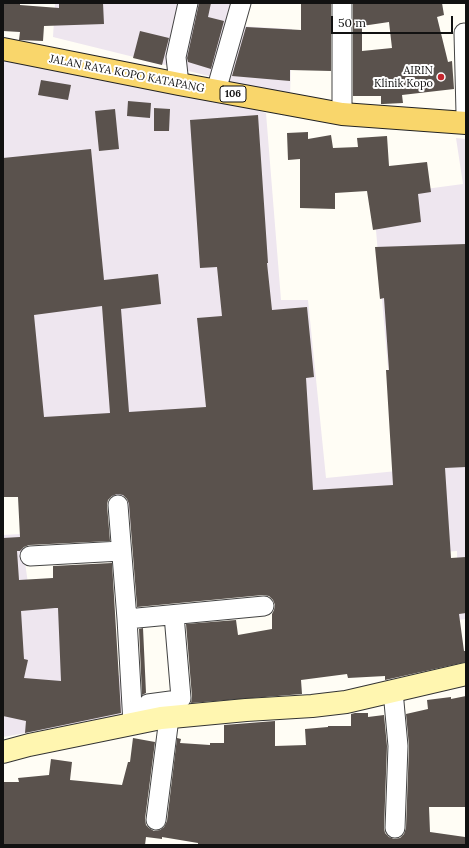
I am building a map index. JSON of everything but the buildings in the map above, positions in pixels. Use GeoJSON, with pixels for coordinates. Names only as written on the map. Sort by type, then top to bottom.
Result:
{"type":"FeatureCollection","features":[{"type":"Feature","properties":{"kind":"main road","name":"JALAN RAYA KOPO KATAPANG"},"geometry":{"type":"LineString","coordinates":[[3,49],[179,84],[342,114],[466,124]]}},
{"type":"Feature","properties":{"kind":"street"},"geometry":{"type":"LineString","coordinates":[[179,84],[176,57],[188,3]]}},
{"type":"Feature","properties":{"kind":"street"},"geometry":{"type":"LineString","coordinates":[[342,3],[342,114]]}},
{"type":"Feature","properties":{"kind":"street"},"geometry":{"type":"LineString","coordinates":[[216,91],[238,5]]}},
{"type":"Feature","properties":{"kind":"street"},"geometry":{"type":"LineString","coordinates":[[464,33],[466,113]]}},
{"type":"Feature","properties":{"kind":"street"},"geometry":{"type":"LineString","coordinates":[[118,505],[127,619],[132,724]]}},
{"type":"Feature","properties":{"kind":"street"},"geometry":{"type":"LineString","coordinates":[[30,556],[121,551]]}},
{"type":"Feature","properties":{"kind":"street"},"geometry":{"type":"LineString","coordinates":[[127,619],[264,606]]}},
{"type":"Feature","properties":{"kind":"street"},"geometry":{"type":"LineString","coordinates":[[148,704],[178,700],[181,698],[174,615]]}},
{"type":"Feature","properties":{"kind":"street"},"geometry":{"type":"LineString","coordinates":[[3,752],[29,745],[169,718],[346,702],[466,674]]}},
{"type":"Feature","properties":{"kind":"street"},"geometry":{"type":"LineString","coordinates":[[393,691],[398,751],[395,828]]}},
{"type":"Feature","properties":{"kind":"street"},"geometry":{"type":"LineString","coordinates":[[156,820],[169,718]]}},
{"type":"Feature","properties":{"kind":"shaded area"},"geometry":{"type":"Polygon","coordinates":[[[55,3],[245,3],[240,26],[292,29],[290,97],[53,37],[55,3]]]}},
{"type":"Feature","properties":{"kind":"shaded area"},"geometry":{"type":"Polygon","coordinates":[[[3,56],[110,70],[266,113],[281,300],[308,300],[326,478],[397,471],[373,196],[463,184],[456,138],[466,139],[466,619],[458,620],[457,551],[276,566],[136,570],[127,496],[3,494],[3,56]]]}},
{"type":"Feature","properties":{"kind":"shaded area"},"geometry":{"type":"Polygon","coordinates":[[[21,534],[31,605],[84,605],[87,679],[124,675],[126,715],[3,737],[3,535],[21,534]]]}},
{"type":"Feature","properties":{"kind":"place","name":"AIRIN Klinik Kopo"},"geometry":{"type":"Point","coordinates":[441,77]}}]}
